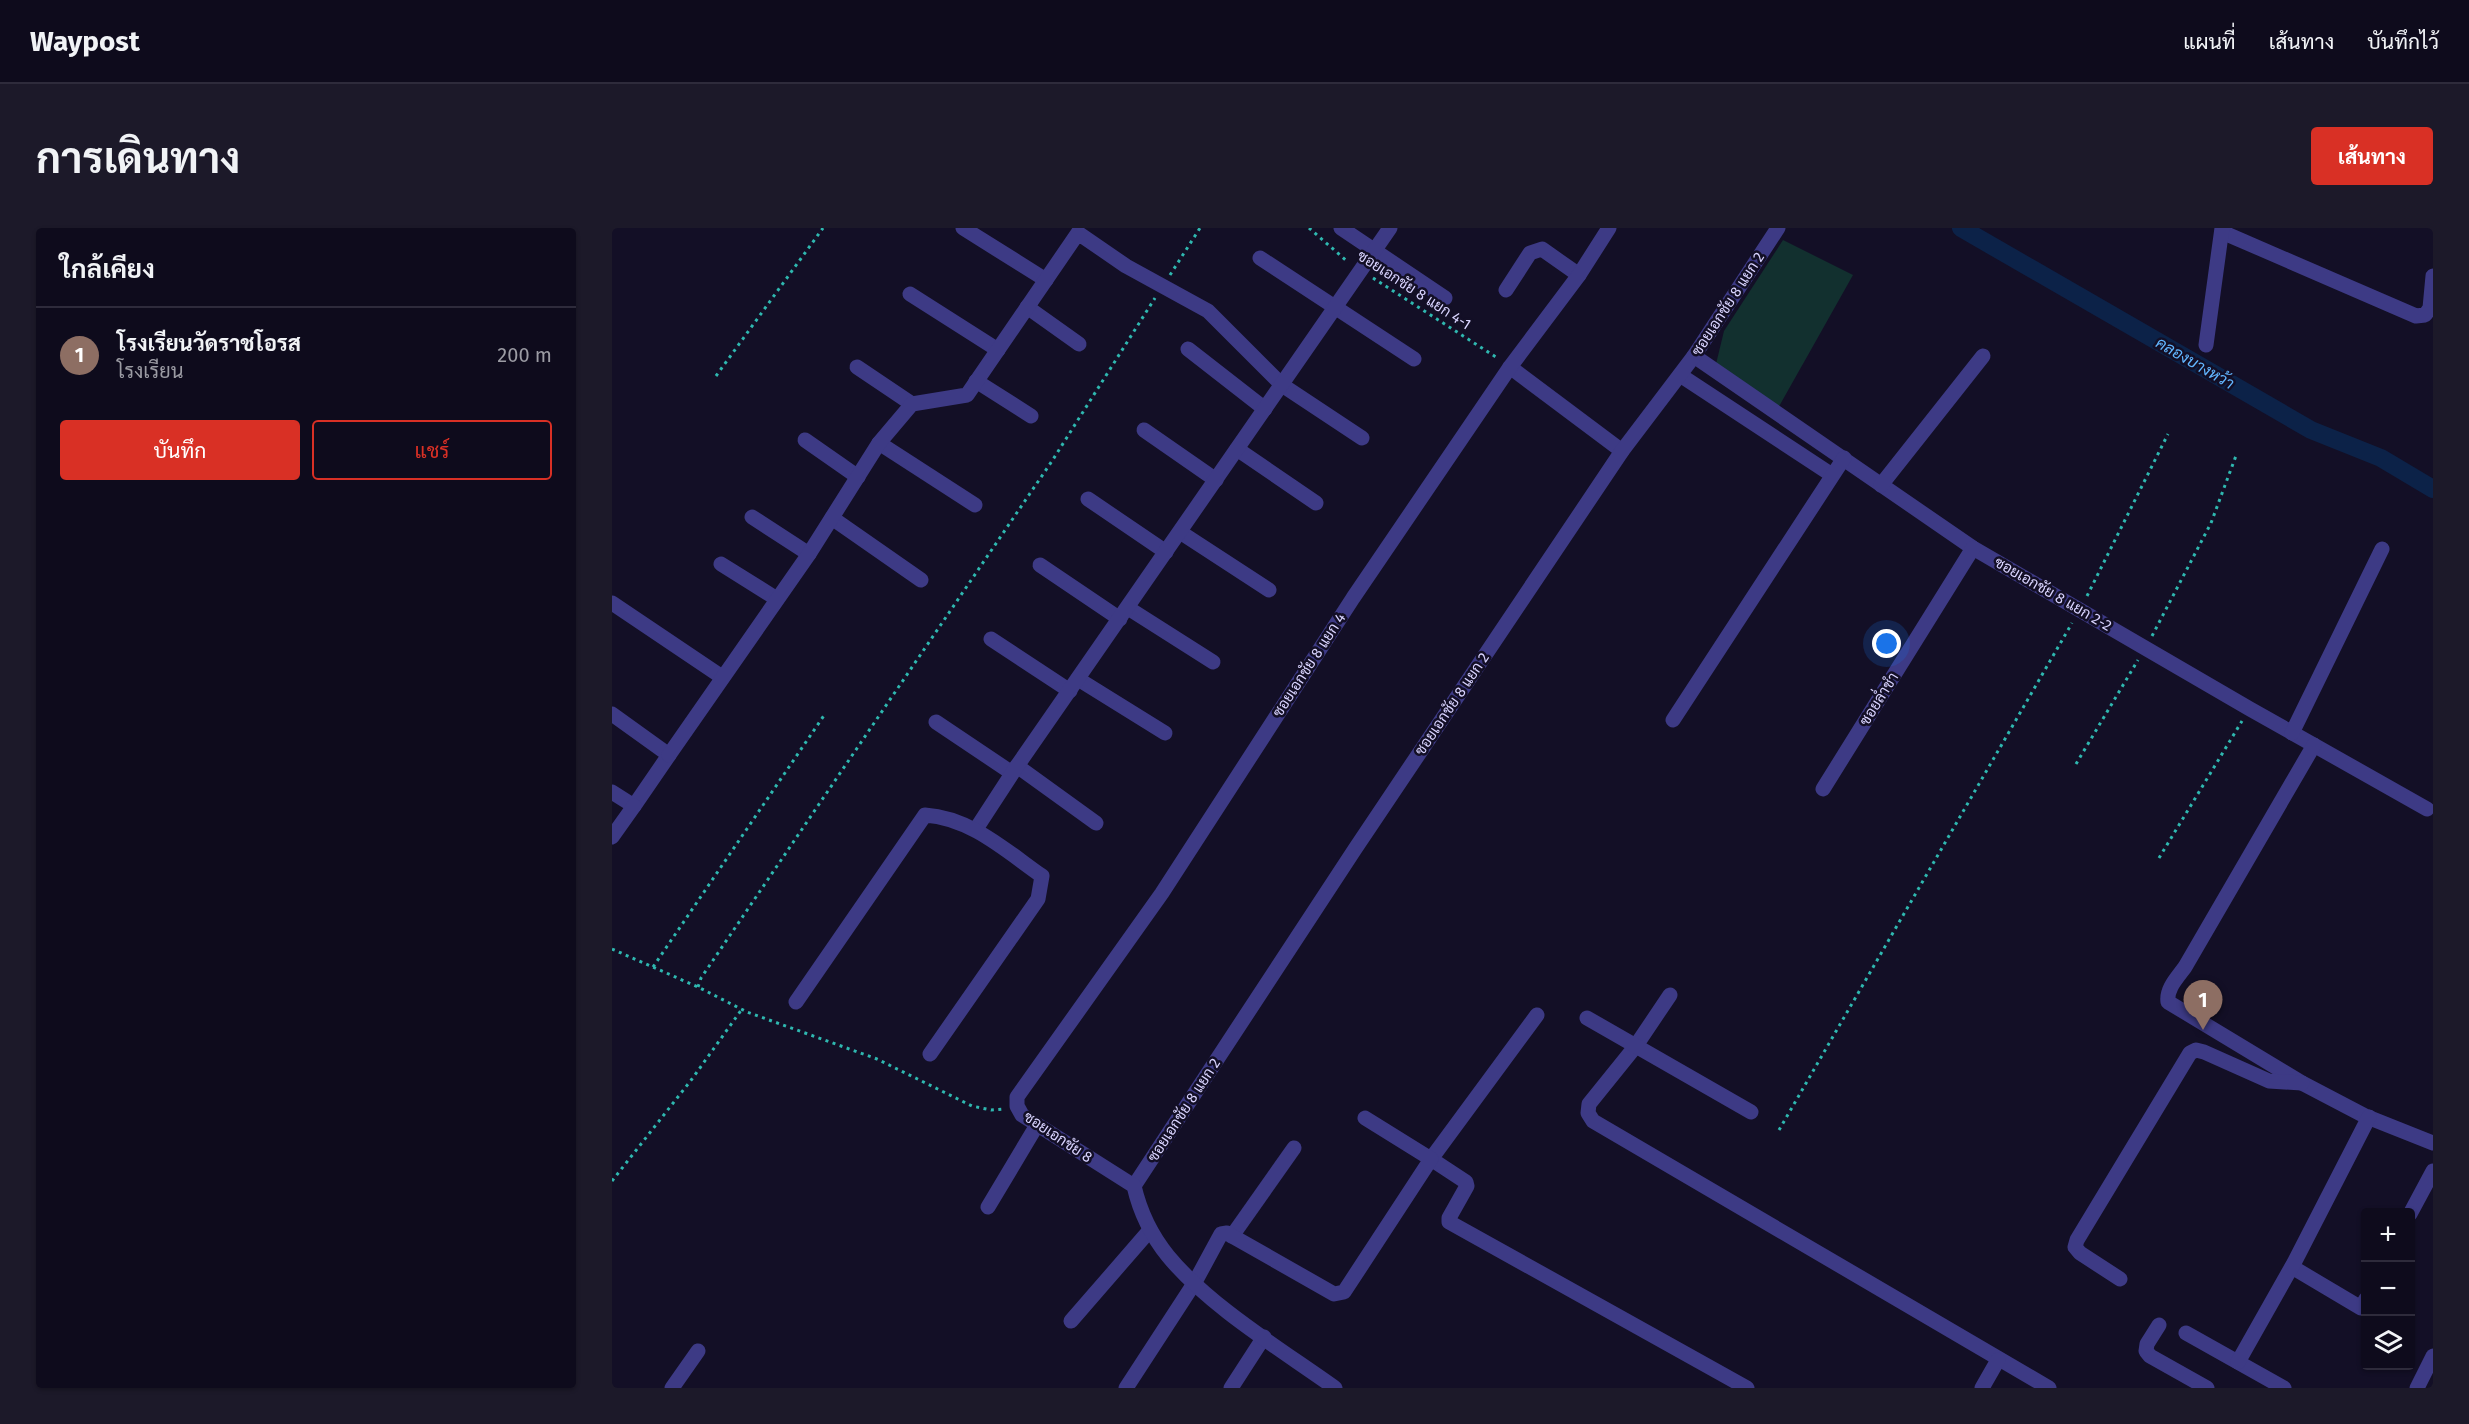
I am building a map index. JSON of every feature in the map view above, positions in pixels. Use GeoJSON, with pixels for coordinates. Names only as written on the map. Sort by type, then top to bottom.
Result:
{"type":"FeatureCollection","features":[{"type":"Feature","properties":{"kind":"street"},"geometry":{"type":"LineString","coordinates":[[963,228],[1046,280]]}},
{"type":"Feature","properties":{"kind":"street"},"geometry":{"type":"LineString","coordinates":[[1341,228],[1445,298]]}},
{"type":"Feature","properties":{"kind":"street"},"geometry":{"type":"LineString","coordinates":[[976,829],[1014,770],[1390,228]]}},
{"type":"Feature","properties":{"kind":"street","name":"ซอยเอกชัย 8 แยก 4"},"geometry":{"type":"LineString","coordinates":[[1017,1106],[1017,1097],[1162,893],[1359,588],[1510,367],[1579,275],[1610,228]]}},
{"type":"Feature","properties":{"kind":"street","name":"ซอยเอกชัย 8 แยก 2"},"geometry":{"type":"LineString","coordinates":[[1134,1186],[1354,849],[1622,451],[1694,356],[1778,228]]}},
{"type":"Feature","properties":{"kind":"street"},"geometry":{"type":"LineString","coordinates":[[612,837],[809,554],[879,443],[912,404],[967,395],[1080,230],[1126,266],[1208,311],[1282,385],[1362,438]]}},
{"type":"Feature","properties":{"kind":"street"},"geometry":{"type":"LineString","coordinates":[[2206,345],[2222,230],[2416,316],[2425,315],[2430,308],[2433,276]]}},
{"type":"Feature","properties":{"kind":"street"},"geometry":{"type":"LineString","coordinates":[[1506,290],[1530,253],[1535,250],[1542,249],[1579,275]]}},
{"type":"Feature","properties":{"kind":"street"},"geometry":{"type":"LineString","coordinates":[[1260,258],[1414,359]]}},
{"type":"Feature","properties":{"kind":"street"},"geometry":{"type":"LineString","coordinates":[[910,294],[998,350]]}},
{"type":"Feature","properties":{"kind":"street"},"geometry":{"type":"LineString","coordinates":[[1027,307],[1078,344]]}},
{"type":"Feature","properties":{"kind":"street"},"geometry":{"type":"LineString","coordinates":[[1188,350],[1265,409]]}},
{"type":"Feature","properties":{"kind":"street","name":"ซอยเอกชัย 8 แยก 2-2"},"geometry":{"type":"LineString","coordinates":[[1694,356],[1973,548],[2427,809]]}},
{"type":"Feature","properties":{"kind":"street"},"geometry":{"type":"LineString","coordinates":[[1881,485],[1983,356]]}},
{"type":"Feature","properties":{"kind":"street"},"geometry":{"type":"LineString","coordinates":[[857,367],[912,404]]}},
{"type":"Feature","properties":{"kind":"street"},"geometry":{"type":"LineString","coordinates":[[1510,367],[1622,451]]}},
{"type":"Feature","properties":{"kind":"street"},"geometry":{"type":"LineString","coordinates":[[1680,375],[1832,475]]}},
{"type":"Feature","properties":{"kind":"street"},"geometry":{"type":"LineString","coordinates":[[976,381],[1031,416]]}},
{"type":"Feature","properties":{"kind":"street"},"geometry":{"type":"LineString","coordinates":[[1144,430],[1216,480]]}},
{"type":"Feature","properties":{"kind":"street"},"geometry":{"type":"LineString","coordinates":[[805,440],[858,477]]}},
{"type":"Feature","properties":{"kind":"street"},"geometry":{"type":"LineString","coordinates":[[879,443],[975,505]]}},
{"type":"Feature","properties":{"kind":"street"},"geometry":{"type":"LineString","coordinates":[[1237,449],[1316,503]]}},
{"type":"Feature","properties":{"kind":"street"},"geometry":{"type":"LineString","coordinates":[[1672,720],[1844,458]]}},
{"type":"Feature","properties":{"kind":"street"},"geometry":{"type":"LineString","coordinates":[[1088,500],[1166,552]]}},
{"type":"Feature","properties":{"kind":"street"},"geometry":{"type":"LineString","coordinates":[[752,517],[809,554]]}},
{"type":"Feature","properties":{"kind":"street"},"geometry":{"type":"LineString","coordinates":[[832,518],[921,580]]}},
{"type":"Feature","properties":{"kind":"street"},"geometry":{"type":"LineString","coordinates":[[1180,532],[1269,590]]}},
{"type":"Feature","properties":{"kind":"street","name":"ซอยล่ำชำ"},"geometry":{"type":"LineString","coordinates":[[1823,789],[1973,548]]}},
{"type":"Feature","properties":{"kind":"street"},"geometry":{"type":"LineString","coordinates":[[2292,733],[2382,549]]}},
{"type":"Feature","properties":{"kind":"street"},"geometry":{"type":"LineString","coordinates":[[721,564],[777,599]]}},
{"type":"Feature","properties":{"kind":"street"},"geometry":{"type":"LineString","coordinates":[[1040,566],[1213,663]]}},
{"type":"Feature","properties":{"kind":"street"},"geometry":{"type":"LineString","coordinates":[[612,603],[722,677]]}},
{"type":"Feature","properties":{"kind":"street"},"geometry":{"type":"LineString","coordinates":[[991,639],[1165,733]]}},
{"type":"Feature","properties":{"kind":"street"},"geometry":{"type":"LineString","coordinates":[[612,714],[669,754]]}},
{"type":"Feature","properties":{"kind":"street"},"geometry":{"type":"LineString","coordinates":[[936,722],[1096,823]]}},
{"type":"Feature","properties":{"kind":"street"},"geometry":{"type":"LineString","coordinates":[[2314,745],[2167,995],[2168,1002],[2302,1083],[2369,1117],[2433,1143]]}},
{"type":"Feature","properties":{"kind":"street"},"geometry":{"type":"LineString","coordinates":[[612,792],[634,806]]}},
{"type":"Feature","properties":{"kind":"street"},"geometry":{"type":"LineString","coordinates":[[796,1002],[925,815],[941,816],[976,829],[1042,876],[1038,899],[930,1054]]}},
{"type":"Feature","properties":{"kind":"street"},"geometry":{"type":"LineString","coordinates":[[1670,995],[1635,1047],[1589,1104],[1588,1113],[1593,1121],[2049,1388]]}},
{"type":"Feature","properties":{"kind":"street"},"geometry":{"type":"LineString","coordinates":[[1126,1388],[1195,1282],[1221,1234],[1232,1236],[1334,1294],[1344,1292],[1431,1159],[1537,1015]]}},
{"type":"Feature","properties":{"kind":"street"},"geometry":{"type":"LineString","coordinates":[[1587,1018],[1751,1112]]}},
{"type":"Feature","properties":{"kind":"street"},"geometry":{"type":"LineString","coordinates":[[2120,1279],[2080,1252],[2075,1247],[2077,1240],[2190,1053],[2196,1050],[2204,1052],[2270,1081],[2302,1083]]}},
{"type":"Feature","properties":{"kind":"street","name":"ซอยเอกชัย 8"},"geometry":{"type":"LineString","coordinates":[[1017,1106],[1022,1115],[1134,1186]]}},
{"type":"Feature","properties":{"kind":"street"},"geometry":{"type":"LineString","coordinates":[[2238,1362],[2292,1267],[2369,1117]]}},
{"type":"Feature","properties":{"kind":"street"},"geometry":{"type":"LineString","coordinates":[[1365,1118],[1466,1182],[1466,1190],[1449,1218],[1452,1224],[1747,1388]]}},
{"type":"Feature","properties":{"kind":"street"},"geometry":{"type":"LineString","coordinates":[[988,1207],[1037,1125]]}},
{"type":"Feature","properties":{"kind":"street"},"geometry":{"type":"LineString","coordinates":[[1232,1236],[1294,1148]]}},
{"type":"Feature","properties":{"kind":"street"},"geometry":{"type":"LineString","coordinates":[[2413,1208],[2433,1171]]}},
{"type":"Feature","properties":{"kind":"street"},"geometry":{"type":"LineString","coordinates":[[1134,1186],[1139,1209],[1168,1256],[1229,1312],[1335,1388]]}},
{"type":"Feature","properties":{"kind":"street"},"geometry":{"type":"LineString","coordinates":[[1071,1321],[1150,1230]]}},
{"type":"Feature","properties":{"kind":"street"},"geometry":{"type":"LineString","coordinates":[[2292,1267],[2361,1308]]}},
{"type":"Feature","properties":{"kind":"street"},"geometry":{"type":"LineString","coordinates":[[2159,1325],[2147,1344],[2146,1351],[2150,1356],[2207,1388]]}},
{"type":"Feature","properties":{"kind":"street"},"geometry":{"type":"LineString","coordinates":[[2186,1333],[2284,1388]]}},
{"type":"Feature","properties":{"kind":"street"},"geometry":{"type":"LineString","coordinates":[[1231,1388],[1264,1337]]}},
{"type":"Feature","properties":{"kind":"street"},"geometry":{"type":"LineString","coordinates":[[672,1388],[699,1351]]}},
{"type":"Feature","properties":{"kind":"street"},"geometry":{"type":"LineString","coordinates":[[2417,1388],[2433,1356]]}},
{"type":"Feature","properties":{"kind":"street"},"geometry":{"type":"LineString","coordinates":[[1982,1388],[1998,1360]]}},
{"type":"Feature","properties":{"kind":"path"},"geometry":{"type":"LineString","coordinates":[[716,376],[823,228]]}},
{"type":"Feature","properties":{"kind":"path"},"geometry":{"type":"LineString","coordinates":[[698,987],[708,968],[1046,470],[1200,228]]}},
{"type":"Feature","properties":{"kind":"path","name":"ซอยเอกชัย 8 แยก 4-1"},"geometry":{"type":"LineString","coordinates":[[1309,228],[1342,258],[1510,367]]}},
{"type":"Feature","properties":{"kind":"path"},"geometry":{"type":"LineString","coordinates":[[1779,1130],[2080,609],[2168,434]]}},
{"type":"Feature","properties":{"kind":"path"},"geometry":{"type":"LineString","coordinates":[[2076,764],[2145,648],[2211,523],[2237,453]]}},
{"type":"Feature","properties":{"kind":"path"},"geometry":{"type":"LineString","coordinates":[[2159,858],[2250,709]]}},
{"type":"Feature","properties":{"kind":"path"},"geometry":{"type":"LineString","coordinates":[[653,967],[825,714]]}},
{"type":"Feature","properties":{"kind":"path","name":"ซอยเอกชัย 8"},"geometry":{"type":"LineString","coordinates":[[612,949],[742,1009],[877,1059],[972,1106],[998,1110],[1017,1106]]}},
{"type":"Feature","properties":{"kind":"path"},"geometry":{"type":"LineString","coordinates":[[612,1181],[692,1080],[742,1009]]}},
{"type":"Feature","properties":{"kind":"green space"},"geometry":{"type":"Polygon","coordinates":[[[1783,240],[1853,275],[1777,410],[1716,364],[1724,331],[1783,240]]]}},
{"type":"Feature","properties":{"kind":"waterway","name":"คลองบางหว้า"},"geometry":{"type":"LineString","coordinates":[[1961,228],[2311,430],[2381,458],[2433,489]]}},
{"type":"Feature","properties":{"kind":"place","name":"โรงเรียนวัดราชโอรส"},"geometry":{"type":"Point","coordinates":[2203,1030]}}]}
